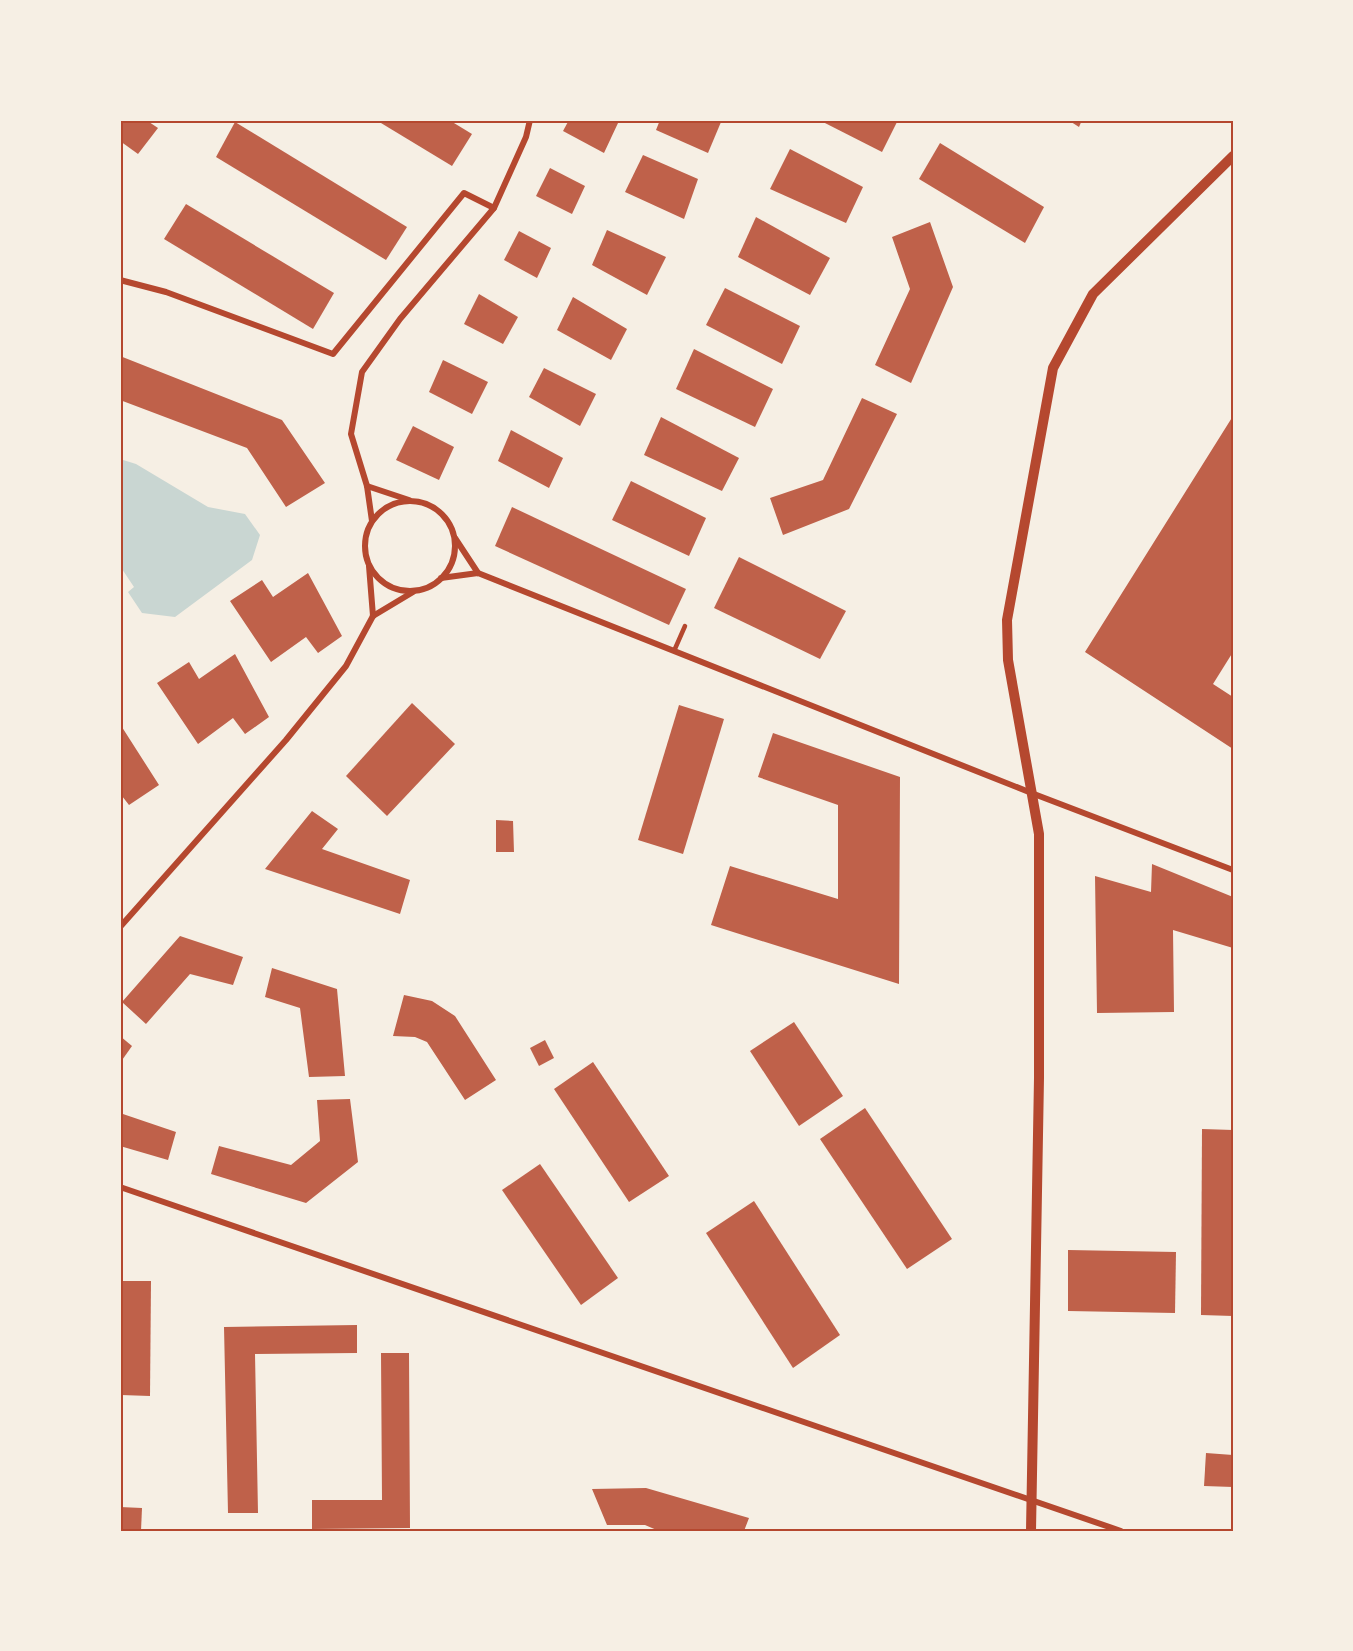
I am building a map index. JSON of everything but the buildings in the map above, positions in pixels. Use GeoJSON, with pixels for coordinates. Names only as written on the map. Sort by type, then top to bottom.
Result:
{"type":"FeatureCollection","features":[{"type":"Feature","properties":{"kind":"street"},"geometry":{"type":"LineString","coordinates":[[372,521],[367,486],[351,434],[362,372],[400,319],[494,208],[526,138],[530,120]]}},
{"type":"Feature","properties":{"kind":"street"},"geometry":{"type":"LineString","coordinates":[[1031,1531],[1039,1078],[1039,834],[1034,794],[1008,660],[1007,620],[1053,368],[1093,294],[1233,156]]}},
{"type":"Feature","properties":{"kind":"street"},"geometry":{"type":"LineString","coordinates":[[120,280],[166,292],[333,354],[464,193],[494,208]]}},
{"type":"Feature","properties":{"kind":"street"},"geometry":{"type":"LineString","coordinates":[[367,486],[425,504],[438,511],[448,522],[454,536],[478,573]]}},
{"type":"Feature","properties":{"kind":"street"},"geometry":{"type":"LineString","coordinates":[[373,616],[365,549],[366,534],[372,521],[389,507],[411,501]]}},
{"type":"Feature","properties":{"kind":"street"},"geometry":{"type":"LineString","coordinates":[[120,927],[286,740],[331,685],[346,666],[373,616],[415,591],[429,587],[441,578],[450,566],[454,551],[454,536]]}},
{"type":"Feature","properties":{"kind":"street"},"geometry":{"type":"LineString","coordinates":[[368,563],[387,585],[400,590],[415,591]]}},
{"type":"Feature","properties":{"kind":"street"},"geometry":{"type":"LineString","coordinates":[[441,578],[478,573],[1034,794],[1233,870]]}},
{"type":"Feature","properties":{"kind":"street"},"geometry":{"type":"LineString","coordinates":[[120,1187],[1121,1531]]}},
{"type":"Feature","properties":{"kind":"lane"},"geometry":{"type":"LineString","coordinates":[[674,651],[685,626]]}},
{"type":"Feature","properties":{"kind":"shaded area"},"geometry":{"type":"Polygon","coordinates":[[[120,459],[136,464],[208,507],[245,514],[260,535],[252,560],[175,617],[142,613],[128,592],[134,587],[120,566],[120,459]]]}}]}
